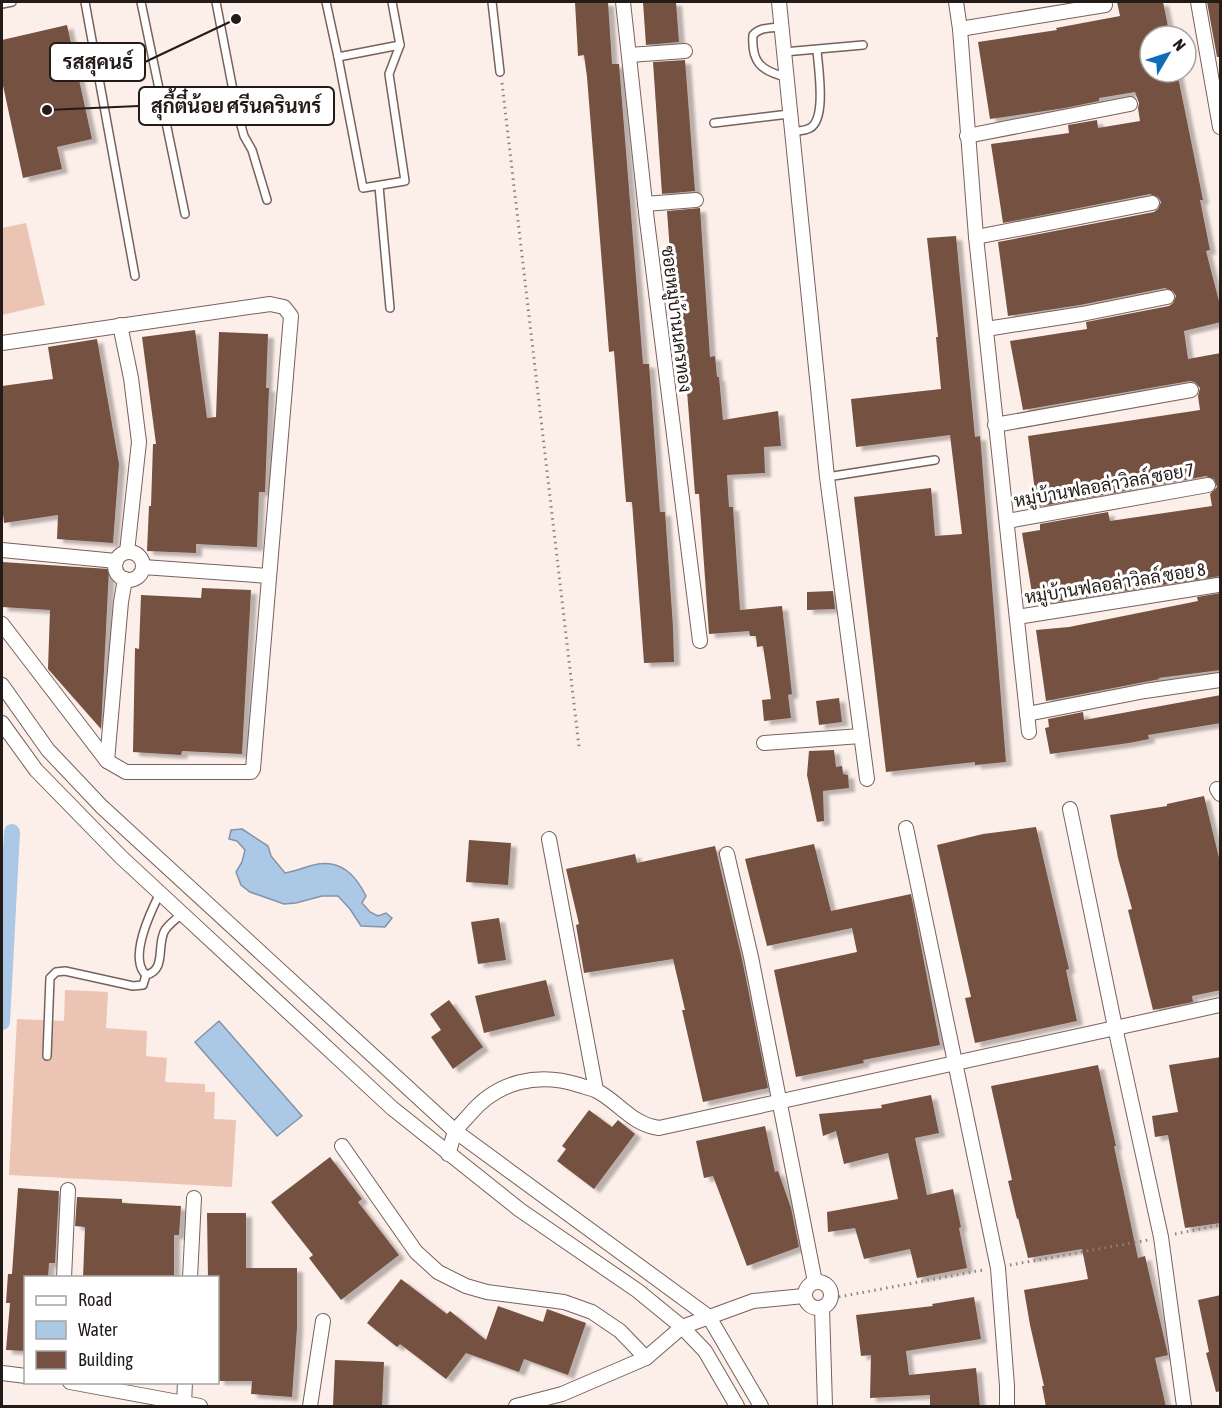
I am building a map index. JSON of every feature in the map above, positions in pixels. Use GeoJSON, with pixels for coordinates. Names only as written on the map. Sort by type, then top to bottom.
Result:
{"type":"FeatureCollection","features":[{"type":"Feature","properties":{"kind":"street","name":"ซอยหมู่บ้านนครทอง"},"geometry":{"type":"LineString","coordinates":[[623,2],[645,204],[700,641]]}},
{"type":"Feature","properties":{"kind":"street"},"geometry":{"type":"LineString","coordinates":[[779,2],[827,477],[867,779]]}},
{"type":"Feature","properties":{"kind":"street"},"geometry":{"type":"LineString","coordinates":[[956,2],[976,237],[1029,732]]}},
{"type":"Feature","properties":{"kind":"street"},"geometry":{"type":"LineString","coordinates":[[1198,2],[1221,127]]}},
{"type":"Feature","properties":{"kind":"street"},"geometry":{"type":"LineString","coordinates":[[960,29],[1105,5]]}},
{"type":"Feature","properties":{"kind":"street"},"geometry":{"type":"LineString","coordinates":[[629,55],[684,51]]}},
{"type":"Feature","properties":{"kind":"street"},"geometry":{"type":"LineString","coordinates":[[968,136],[1130,104]]}},
{"type":"Feature","properties":{"kind":"street"},"geometry":{"type":"LineString","coordinates":[[645,204],[696,200]]}},
{"type":"Feature","properties":{"kind":"street"},"geometry":{"type":"LineString","coordinates":[[976,237],[1152,202]]}},
{"type":"Feature","properties":{"kind":"street"},"geometry":{"type":"LineString","coordinates":[[986,329],[1082,314],[1167,297]]}},
{"type":"Feature","properties":{"kind":"street"},"geometry":{"type":"LineString","coordinates":[[2,342],[270,304],[284,307],[291,316],[251,772],[126,772],[107,761],[2,624]]}},
{"type":"Feature","properties":{"kind":"street"},"geometry":{"type":"LineString","coordinates":[[120,325],[131,378],[139,442],[127,552]]}},
{"type":"Feature","properties":{"kind":"street"},"geometry":{"type":"LineString","coordinates":[[995,425],[1191,390]]}},
{"type":"Feature","properties":{"kind":"street","name":"หมู่บ้านฟลอล่าวิลล์ ซอย 7"},"geometry":{"type":"LineString","coordinates":[[1007,521],[1208,485]]}},
{"type":"Feature","properties":{"kind":"street"},"geometry":{"type":"LineString","coordinates":[[2,550],[116,561]]}},
{"type":"Feature","properties":{"kind":"street"},"geometry":{"type":"LineString","coordinates":[[127,552],[139,555],[143,567],[137,577],[125,579],[116,570],[116,561],[120,555],[127,552]]}},
{"type":"Feature","properties":{"kind":"street"},"geometry":{"type":"LineString","coordinates":[[143,567],[269,576]]}},
{"type":"Feature","properties":{"kind":"street"},"geometry":{"type":"LineString","coordinates":[[107,761],[125,579]]}},
{"type":"Feature","properties":{"kind":"street","name":"หมู่บ้านฟลอล่าวิลล์ ซอย 8"},"geometry":{"type":"LineString","coordinates":[[1017,617],[1218,585]]}},
{"type":"Feature","properties":{"kind":"street"},"geometry":{"type":"LineString","coordinates":[[1027,714],[1145,691],[1221,680]]}},
{"type":"Feature","properties":{"kind":"street"},"geometry":{"type":"LineString","coordinates":[[2,685],[48,750],[102,807],[455,1131],[709,1317],[761,1407]]}},
{"type":"Feature","properties":{"kind":"street"},"geometry":{"type":"LineString","coordinates":[[2,723],[36,770],[121,857],[384,1101],[520,1210],[638,1291],[682,1327],[705,1351],[737,1407]]}},
{"type":"Feature","properties":{"kind":"street"},"geometry":{"type":"LineString","coordinates":[[764,743],[861,736]]}},
{"type":"Feature","properties":{"kind":"street"},"geometry":{"type":"LineString","coordinates":[[1070,809],[1161,1237],[1184,1407]]}},
{"type":"Feature","properties":{"kind":"street"},"geometry":{"type":"LineString","coordinates":[[906,828],[998,1268],[1007,1407]]}},
{"type":"Feature","properties":{"kind":"street"},"geometry":{"type":"LineString","coordinates":[[549,839],[596,1090]]}},
{"type":"Feature","properties":{"kind":"street"},"geometry":{"type":"LineString","coordinates":[[727,854],[751,957],[815,1282]]}},
{"type":"Feature","properties":{"kind":"street"},"geometry":{"type":"LineString","coordinates":[[448,1154],[455,1131],[474,1109],[494,1092],[515,1082],[542,1078],[567,1081],[596,1090],[635,1120],[646,1126],[659,1128],[1221,1005]]}},
{"type":"Feature","properties":{"kind":"street"},"geometry":{"type":"LineString","coordinates":[[342,1146],[416,1252],[438,1272],[466,1286],[487,1292],[564,1302],[592,1312],[620,1331],[646,1358]]}},
{"type":"Feature","properties":{"kind":"street"},"geometry":{"type":"LineString","coordinates":[[64,1276],[68,1190]]}},
{"type":"Feature","properties":{"kind":"street"},"geometry":{"type":"LineString","coordinates":[[190,1276],[194,1198]]}},
{"type":"Feature","properties":{"kind":"street"},"geometry":{"type":"LineString","coordinates":[[825,1407],[828,1287],[815,1282],[807,1287],[804,1296],[809,1305],[826,1303]]}},
{"type":"Feature","properties":{"kind":"street"},"geometry":{"type":"LineString","coordinates":[[516,1407],[562,1394],[646,1358],[682,1327],[753,1301],[804,1296]]}},
{"type":"Feature","properties":{"kind":"street"},"geometry":{"type":"LineString","coordinates":[[310,1407],[323,1321]]}},
{"type":"Feature","properties":{"kind":"street"},"geometry":{"type":"LineString","coordinates":[[2,1373],[24,1376]]}},
{"type":"Feature","properties":{"kind":"street"},"geometry":{"type":"LineString","coordinates":[[75,1384],[200,1407]]}},
{"type":"Feature","properties":{"kind":"street"},"geometry":{"type":"LineString","coordinates":[[184,1404],[185,1384]]}},
{"type":"Feature","properties":{"kind":"lane"},"geometry":{"type":"LineString","coordinates":[[2,4],[12,2]]}},
{"type":"Feature","properties":{"kind":"lane"},"geometry":{"type":"LineString","coordinates":[[85,2],[135,276]]}},
{"type":"Feature","properties":{"kind":"lane"},"geometry":{"type":"LineString","coordinates":[[141,2],[185,214]]}},
{"type":"Feature","properties":{"kind":"lane"},"geometry":{"type":"LineString","coordinates":[[216,2],[237,111],[267,200]]}},
{"type":"Feature","properties":{"kind":"lane"},"geometry":{"type":"LineString","coordinates":[[326,2],[363,188],[405,182],[389,74],[400,45],[392,2]]}},
{"type":"Feature","properties":{"kind":"lane"},"geometry":{"type":"LineString","coordinates":[[492,2],[500,72]]}},
{"type":"Feature","properties":{"kind":"lane"},"geometry":{"type":"LineString","coordinates":[[781,27],[756,31],[752,44],[754,56],[764,69],[786,77]]}},
{"type":"Feature","properties":{"kind":"lane"},"geometry":{"type":"LineString","coordinates":[[338,57],[400,45]]}},
{"type":"Feature","properties":{"kind":"lane"},"geometry":{"type":"LineString","coordinates":[[784,52],[863,45]]}},
{"type":"Feature","properties":{"kind":"lane"},"geometry":{"type":"LineString","coordinates":[[791,132],[809,129],[815,124],[818,116],[820,104],[817,50]]}},
{"type":"Feature","properties":{"kind":"lane"},"geometry":{"type":"LineString","coordinates":[[714,123],[789,114]]}},
{"type":"Feature","properties":{"kind":"lane"},"geometry":{"type":"LineString","coordinates":[[379,186],[390,308]]}},
{"type":"Feature","properties":{"kind":"lane"},"geometry":{"type":"LineString","coordinates":[[827,477],[935,460]]}},
{"type":"Feature","properties":{"kind":"lane"},"geometry":{"type":"LineString","coordinates":[[146,975],[142,971],[139,960],[143,934],[160,893]]}},
{"type":"Feature","properties":{"kind":"lane"},"geometry":{"type":"LineString","coordinates":[[146,975],[156,971],[159,966],[161,940],[166,929],[183,913]]}},
{"type":"Feature","properties":{"kind":"lane"},"geometry":{"type":"LineString","coordinates":[[47,1056],[50,978],[56,972],[65,971],[133,986],[143,985],[146,975]]}},
{"type":"Feature","properties":{"kind":"path"},"geometry":{"type":"LineString","coordinates":[[500,72],[579,747]]}},
{"type":"Feature","properties":{"kind":"path"},"geometry":{"type":"LineString","coordinates":[[826,1303],[1221,1225]]}},
{"type":"Feature","properties":{"kind":"shaded area"},"geometry":{"type":"Polygon","coordinates":[[[26,223],[45,305],[2,315],[2,228],[26,223]]]}},
{"type":"Feature","properties":{"kind":"shaded area"},"geometry":{"type":"Polygon","coordinates":[[[65,990],[108,992],[106,1028],[147,1031],[146,1056],[167,1058],[165,1082],[205,1084],[205,1092],[215,1092],[214,1119],[236,1120],[232,1187],[9,1175],[17,1019],[64,1021],[65,990]]]}},
{"type":"Feature","properties":{"kind":"water"},"geometry":{"type":"Polygon","coordinates":[[[242,829],[268,846],[271,856],[285,873],[327,863],[341,867],[353,876],[362,889],[366,896],[362,903],[370,912],[378,916],[386,913],[392,918],[385,927],[361,926],[338,896],[322,896],[284,904],[250,892],[241,885],[236,872],[245,850],[237,841],[229,839],[231,830],[242,829]]]}},
{"type":"Feature","properties":{"kind":"water"},"geometry":{"type":"Polygon","coordinates":[[[219,1021],[302,1116],[277,1136],[195,1042],[219,1021]]]}},
{"type":"Feature","properties":{"kind":"building"},"geometry":{"type":"Polygon","coordinates":[[[575,2],[608,2],[612,64],[619,64],[643,364],[649,364],[660,512],[665,512],[674,662],[644,663],[632,502],[626,502],[614,351],[609,352],[587,77],[584,55],[578,56],[575,2]]]}},
{"type":"Feature","properties":{"kind":"building"},"geometry":{"type":"Polygon","coordinates":[[[643,2],[676,2],[679,42],[646,45],[643,2]]]}},
{"type":"Feature","properties":{"kind":"building"},"geometry":{"type":"Polygon","coordinates":[[[1117,2],[1163,2],[1168,24],[1138,24],[1138,84],[1179,84],[1203,200],[1200,200],[1210,250],[1206,251],[1221,309],[1221,322],[1184,331],[1188,359],[1221,353],[1221,576],[1034,605],[1022,533],[1040,530],[1040,524],[1108,512],[1110,521],[1212,506],[1210,494],[1217,487],[1214,479],[1206,476],[1037,507],[1028,436],[1200,410],[1198,396],[1200,388],[1195,382],[1190,381],[1023,410],[1010,341],[1087,329],[1086,322],[1169,306],[1176,296],[1173,291],[1165,288],[1080,305],[1008,316],[998,242],[1154,212],[1161,202],[1158,197],[1150,194],[1003,223],[991,144],[1069,133],[1068,125],[1097,120],[1098,128],[1140,121],[1139,103],[1135,92],[1099,98],[1099,101],[1065,108],[990,119],[978,42],[1057,30],[1056,28],[1120,16],[1117,2]]]}},
{"type":"Feature","properties":{"kind":"building"},"geometry":{"type":"Polygon","coordinates":[[[1207,2],[1221,2],[1221,57],[1217,57],[1207,2]]]}},
{"type":"Feature","properties":{"kind":"building"},"geometry":{"type":"Polygon","coordinates":[[[67,25],[92,139],[57,147],[62,169],[23,178],[2,81],[2,40],[67,25]]]}},
{"type":"Feature","properties":{"kind":"building"},"geometry":{"type":"Polygon","coordinates":[[[685,60],[695,191],[662,194],[653,62],[685,60]]]}},
{"type":"Feature","properties":{"kind":"building"},"geometry":{"type":"Polygon","coordinates":[[[700,208],[710,357],[715,356],[723,420],[778,411],[781,446],[764,447],[765,473],[727,475],[729,507],[733,507],[740,610],[782,606],[792,694],[788,695],[791,718],[764,721],[762,700],[771,699],[763,646],[757,647],[756,636],[750,636],[749,631],[709,634],[699,494],[695,494],[686,378],[682,378],[679,346],[677,346],[667,211],[700,208]]]}},
{"type":"Feature","properties":{"kind":"building"},"geometry":{"type":"Polygon","coordinates":[[[956,236],[975,437],[980,436],[1006,762],[975,765],[975,762],[886,772],[854,497],[931,488],[935,536],[962,534],[950,435],[856,447],[851,399],[941,389],[936,337],[938,337],[927,238],[956,236]]]}},
{"type":"Feature","properties":{"kind":"building"},"geometry":{"type":"Polygon","coordinates":[[[195,330],[207,418],[216,417],[219,332],[268,334],[266,388],[269,388],[265,492],[259,492],[257,547],[196,544],[196,553],[147,551],[153,444],[156,444],[142,337],[195,330]]]}},
{"type":"Feature","properties":{"kind":"building"},"geometry":{"type":"Polygon","coordinates":[[[97,339],[119,464],[113,543],[57,539],[58,515],[4,523],[2,386],[53,379],[48,347],[97,339]]]}},
{"type":"Feature","properties":{"kind":"building"},"geometry":{"type":"Polygon","coordinates":[[[2,562],[109,569],[101,729],[48,669],[50,610],[2,607],[2,562]]]}},
{"type":"Feature","properties":{"kind":"building"},"geometry":{"type":"Polygon","coordinates":[[[202,588],[251,590],[242,754],[182,751],[181,755],[133,752],[135,648],[139,649],[141,595],[201,598],[202,588]]]}},
{"type":"Feature","properties":{"kind":"building"},"geometry":{"type":"Polygon","coordinates":[[[833,591],[835,609],[807,610],[807,592],[833,591]]]}},
{"type":"Feature","properties":{"kind":"building"},"geometry":{"type":"Polygon","coordinates":[[[1221,593],[1221,670],[1158,678],[1160,679],[1046,701],[1036,630],[1069,627],[1198,601],[1197,597],[1221,593]]]}},
{"type":"Feature","properties":{"kind":"building"},"geometry":{"type":"Polygon","coordinates":[[[1221,695],[1221,723],[1148,735],[1149,739],[1129,743],[1050,754],[1045,728],[1049,727],[1048,719],[1083,712],[1084,720],[1221,695]]]}},
{"type":"Feature","properties":{"kind":"building"},"geometry":{"type":"Polygon","coordinates":[[[839,698],[842,722],[819,725],[816,701],[839,698]]]}},
{"type":"Feature","properties":{"kind":"building"},"geometry":{"type":"Polygon","coordinates":[[[834,750],[836,767],[842,766],[843,774],[848,775],[849,788],[823,791],[824,821],[817,822],[807,775],[809,751],[834,750]]]}},
{"type":"Feature","properties":{"kind":"building"},"geometry":{"type":"Polygon","coordinates":[[[1204,796],[1221,866],[1221,990],[1192,996],[1193,1002],[1153,1010],[1128,910],[1132,909],[1118,858],[1110,815],[1167,806],[1167,804],[1204,796]]]}},
{"type":"Feature","properties":{"kind":"building"},"geometry":{"type":"Polygon","coordinates":[[[1036,827],[1069,969],[1066,970],[1077,1021],[975,1043],[965,998],[971,997],[937,845],[983,834],[1036,827]]]}},
{"type":"Feature","properties":{"kind":"building"},"geometry":{"type":"Polygon","coordinates":[[[469,840],[511,843],[508,885],[466,882],[469,840]]]}},
{"type":"Feature","properties":{"kind":"building"},"geometry":{"type":"Polygon","coordinates":[[[814,844],[831,911],[911,894],[940,1045],[863,1060],[864,1063],[796,1077],[774,970],[857,952],[852,928],[767,946],[745,859],[814,844]]]}},
{"type":"Feature","properties":{"kind":"building"},"geometry":{"type":"Polygon","coordinates":[[[715,846],[742,959],[768,1088],[703,1102],[673,959],[584,973],[576,925],[579,924],[566,869],[635,854],[637,863],[715,846]]]}},
{"type":"Feature","properties":{"kind":"building"},"geometry":{"type":"Polygon","coordinates":[[[499,918],[506,960],[478,964],[471,922],[499,918]]]}},
{"type":"Feature","properties":{"kind":"building"},"geometry":{"type":"Polygon","coordinates":[[[546,980],[555,1016],[484,1033],[475,996],[546,980]]]}},
{"type":"Feature","properties":{"kind":"building"},"geometry":{"type":"Polygon","coordinates":[[[449,1000],[483,1047],[453,1069],[431,1037],[441,1030],[430,1014],[449,1000]]]}},
{"type":"Feature","properties":{"kind":"building"},"geometry":{"type":"Polygon","coordinates":[[[1221,1057],[1221,1223],[1185,1228],[1168,1135],[1155,1137],[1152,1116],[1178,1112],[1169,1065],[1221,1057]]]}},
{"type":"Feature","properties":{"kind":"building"},"geometry":{"type":"Polygon","coordinates":[[[1098,1065],[1138,1258],[1145,1256],[1168,1355],[1155,1358],[1166,1407],[1046,1407],[1042,1386],[1044,1386],[1024,1290],[1088,1279],[1082,1249],[1028,1258],[1008,1181],[1012,1180],[991,1086],[1098,1065]]]}},
{"type":"Feature","properties":{"kind":"building"},"geometry":{"type":"Polygon","coordinates":[[[931,1095],[939,1133],[915,1138],[927,1195],[953,1189],[967,1268],[917,1278],[910,1249],[864,1259],[855,1228],[828,1232],[827,1212],[898,1199],[888,1153],[844,1164],[836,1131],[823,1136],[819,1114],[882,1108],[881,1105],[931,1095]]]}},
{"type":"Feature","properties":{"kind":"building"},"geometry":{"type":"Polygon","coordinates":[[[589,1110],[612,1127],[618,1120],[635,1134],[594,1189],[557,1161],[566,1149],[562,1146],[589,1110]]]}},
{"type":"Feature","properties":{"kind":"building"},"geometry":{"type":"Polygon","coordinates":[[[765,1126],[775,1172],[778,1171],[791,1208],[799,1247],[747,1266],[713,1176],[704,1178],[696,1141],[765,1126]]]}},
{"type":"Feature","properties":{"kind":"building"},"geometry":{"type":"Polygon","coordinates":[[[330,1157],[362,1199],[358,1202],[399,1255],[341,1300],[309,1258],[313,1255],[271,1202],[330,1157]]]}},
{"type":"Feature","properties":{"kind":"building"},"geometry":{"type":"Polygon","coordinates":[[[18,1188],[59,1191],[55,1263],[49,1263],[48,1276],[24,1276],[24,1351],[6,1350],[10,1303],[6,1303],[8,1274],[12,1274],[18,1188]]]}},
{"type":"Feature","properties":{"kind":"building"},"geometry":{"type":"Polygon","coordinates":[[[77,1197],[122,1199],[122,1203],[181,1206],[179,1235],[174,1235],[174,1276],[83,1276],[85,1227],[75,1226],[77,1197]]]}},
{"type":"Feature","properties":{"kind":"building"},"geometry":{"type":"Polygon","coordinates":[[[207,1213],[246,1213],[246,1268],[297,1268],[297,1328],[292,1397],[251,1394],[252,1381],[219,1381],[219,1276],[208,1276],[207,1213]]]}},
{"type":"Feature","properties":{"kind":"building"},"geometry":{"type":"Polygon","coordinates":[[[401,1279],[447,1314],[450,1311],[486,1340],[498,1306],[543,1322],[547,1309],[586,1323],[568,1375],[524,1359],[519,1372],[466,1353],[446,1379],[400,1344],[397,1347],[367,1323],[401,1279]]]}},
{"type":"Feature","properties":{"kind":"building"},"geometry":{"type":"Polygon","coordinates":[[[1221,1295],[1221,1391],[1216,1392],[1206,1353],[1209,1352],[1198,1300],[1221,1295]]]}},
{"type":"Feature","properties":{"kind":"building"},"geometry":{"type":"Polygon","coordinates":[[[974,1297],[981,1339],[906,1351],[909,1375],[976,1368],[980,1407],[930,1407],[930,1395],[870,1398],[871,1355],[861,1356],[856,1315],[933,1306],[932,1304],[974,1297]]]}},
{"type":"Feature","properties":{"kind":"building"},"geometry":{"type":"Polygon","coordinates":[[[335,1360],[384,1362],[382,1407],[333,1405],[335,1360]]]}},
{"type":"Feature","properties":{"kind":"waterway"},"geometry":{"type":"LineString","coordinates":[[2,1022],[12,832]]}},
{"type":"Feature","properties":{"kind":"place","name":"รสสุคนธ์"},"geometry":{"type":"Point","coordinates":[236,19]}},
{"type":"Feature","properties":{"kind":"place","name":"สุกี้ตี๋น้อย ศรีนครินทร์"},"geometry":{"type":"Point","coordinates":[47,110]}}]}
